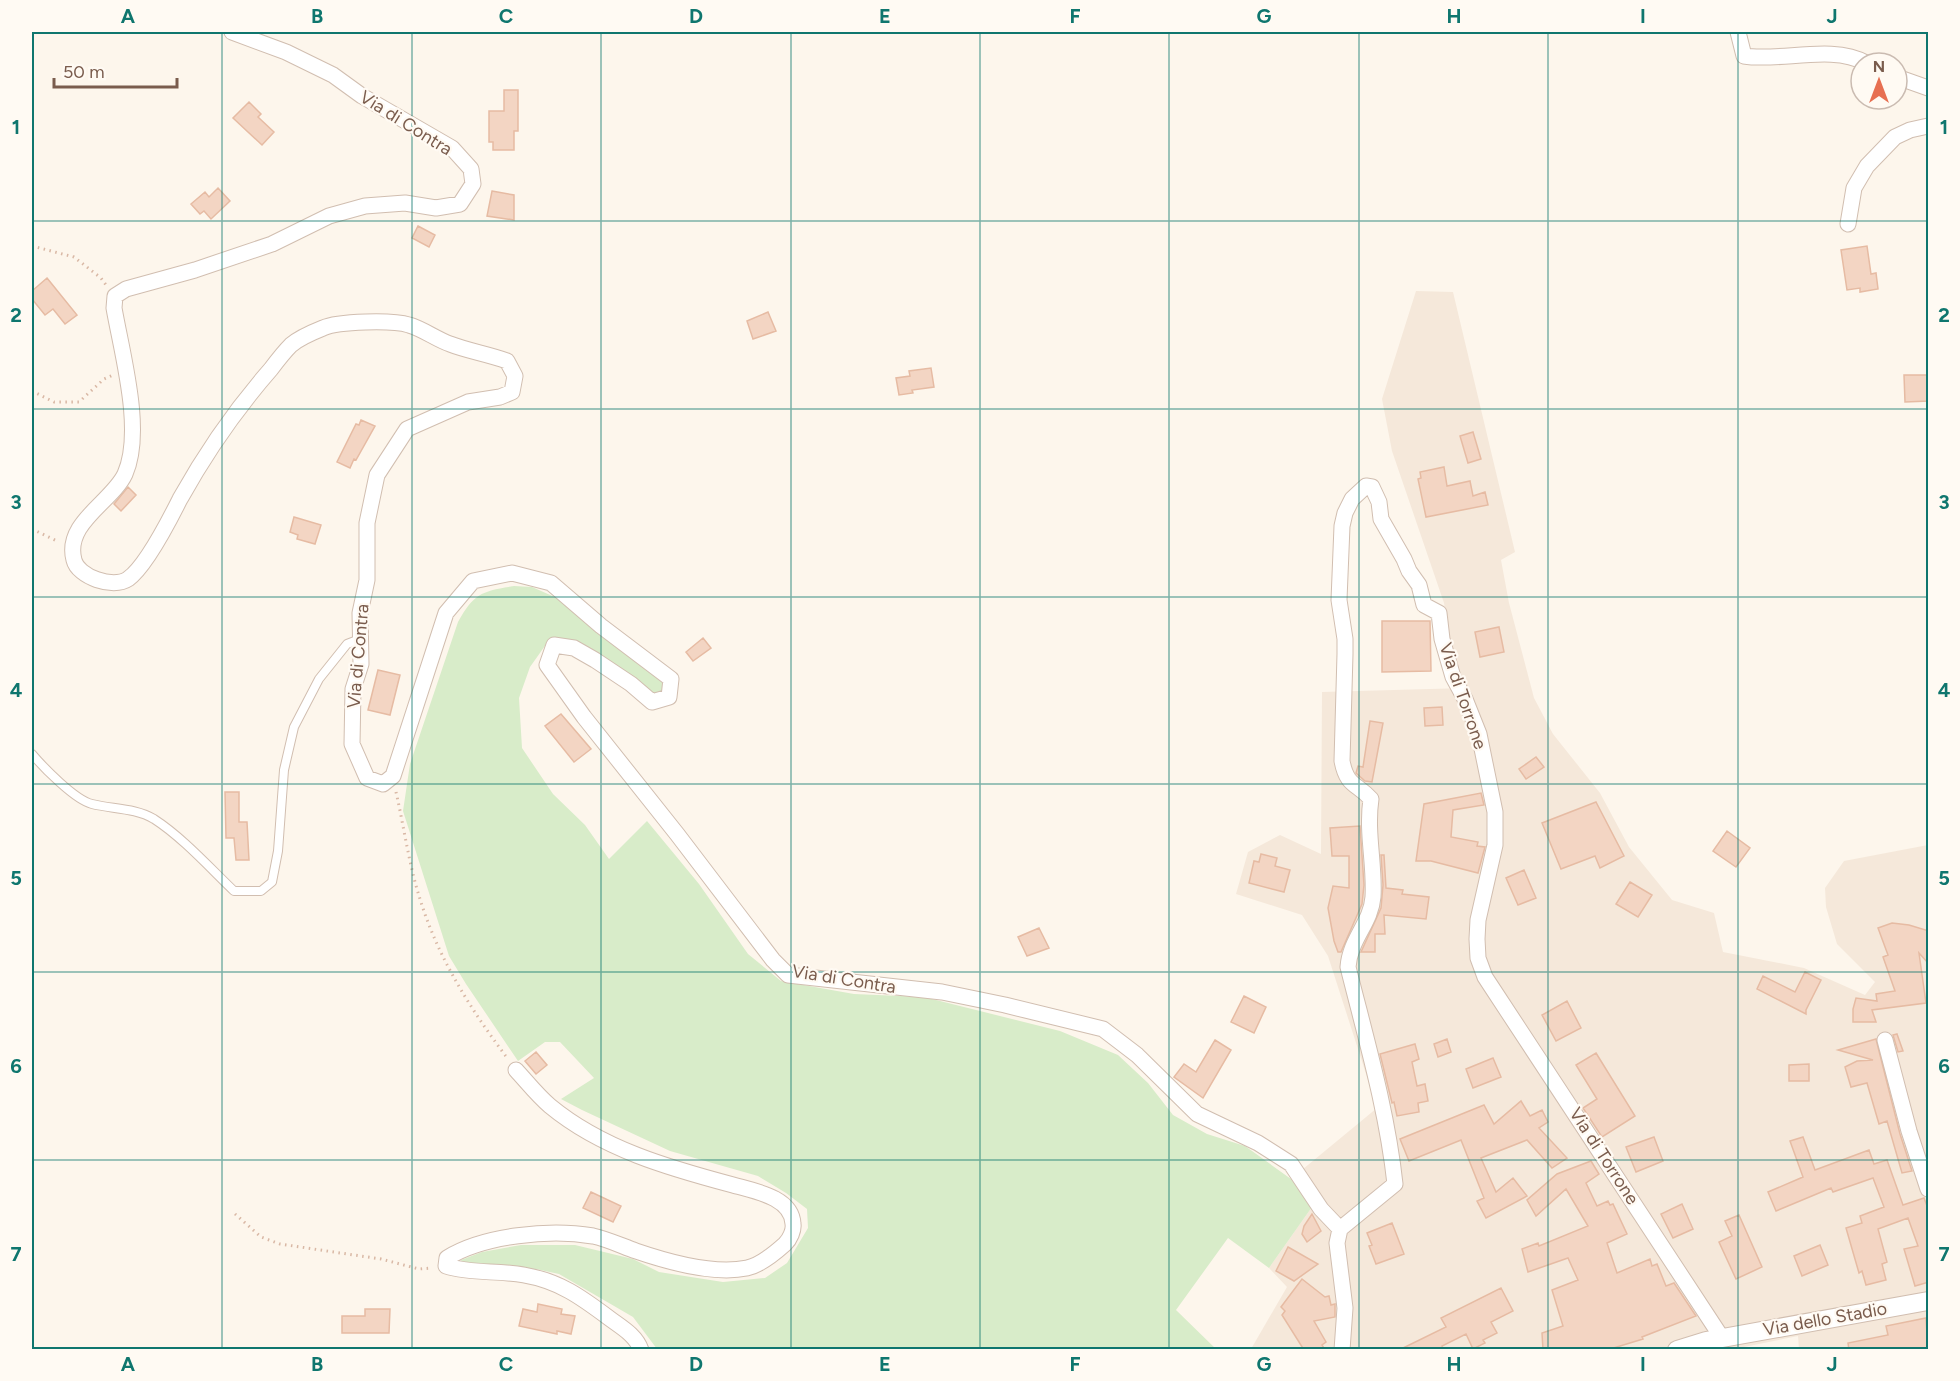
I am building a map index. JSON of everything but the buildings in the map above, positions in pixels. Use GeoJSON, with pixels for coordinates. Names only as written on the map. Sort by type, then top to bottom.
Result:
{"type":"FeatureCollection","features":[{"type":"Feature","properties":{"kind":"street","name":"Via di Contra"},"geometry":{"type":"LineString","coordinates":[[115,296],[126,289],[195,270],[273,244],[329,216],[365,206],[405,203],[436,208],[460,204],[473,184],[471,169],[452,148],[362,96],[333,75],[286,52],[232,32]]}},
{"type":"Feature","properties":{"kind":"street"},"geometry":{"type":"LineString","coordinates":[[1738,32],[1743,56],[1761,59],[1817,54],[1849,57]]}},
{"type":"Feature","properties":{"kind":"street"},"geometry":{"type":"LineString","coordinates":[[1909,81],[1929,88]]}},
{"type":"Feature","properties":{"kind":"street"},"geometry":{"type":"LineString","coordinates":[[1848,224],[1854,188],[1867,166],[1895,137],[1910,130],[1929,126]]}},
{"type":"Feature","properties":{"kind":"street"},"geometry":{"type":"LineString","coordinates":[[72,547],[85,518],[104,502],[125,474],[133,438],[130,392],[114,308],[115,296]]}},
{"type":"Feature","properties":{"kind":"street","name":"Via di Contra"},"geometry":{"type":"LineString","coordinates":[[72,547],[74,562],[89,577],[111,584],[127,580],[148,554],[190,480],[250,392],[293,344],[325,327],[360,322],[408,325],[452,345],[507,360],[515,376],[512,392],[500,397],[468,402],[407,429],[377,475],[367,523],[367,580],[360,613],[361,664],[353,689],[352,744],[367,778],[383,784],[393,776],[446,613],[473,581],[512,573],[551,584],[601,626],[671,679],[669,697],[652,702],[631,684],[574,648],[554,645],[547,665],[584,717],[773,960],[788,975],[942,992],[1103,1029],[1137,1055],[1197,1114],[1258,1143],[1291,1164],[1321,1209],[1340,1228]]}},
{"type":"Feature","properties":{"kind":"street","name":"Via di Torrone"},"geometry":{"type":"LineString","coordinates":[[1340,1228],[1395,1184],[1383,1102],[1348,967],[1349,956],[1358,932],[1369,916],[1373,898],[1371,799],[1365,792],[1354,787],[1344,772],[1342,761],[1345,639],[1339,600],[1342,526],[1345,513],[1352,500],[1366,486],[1372,487],[1379,502],[1381,519],[1409,572],[1419,585],[1424,605],[1439,612],[1442,639],[1453,678],[1465,699],[1479,734],[1495,812],[1495,845],[1478,920],[1478,958],[1485,977],[1722,1338]]}},
{"type":"Feature","properties":{"kind":"street"},"geometry":{"type":"LineString","coordinates":[[1885,1040],[1908,1131],[1929,1189]]}},
{"type":"Feature","properties":{"kind":"street"},"geometry":{"type":"LineString","coordinates":[[516,1070],[550,1106],[592,1135],[664,1167],[760,1192],[782,1202],[793,1215],[794,1228],[788,1242],[749,1268],[722,1271],[664,1261],[595,1236],[566,1233],[513,1237],[480,1244],[458,1251],[447,1258],[446,1266],[462,1271],[522,1274],[547,1280],[570,1290],[631,1334],[641,1350]]}},
{"type":"Feature","properties":{"kind":"street"},"geometry":{"type":"LineString","coordinates":[[1340,1228],[1337,1243],[1345,1308],[1342,1350]]}},
{"type":"Feature","properties":{"kind":"street","name":"Via dello Stadio"},"geometry":{"type":"LineString","coordinates":[[1677,1350],[1722,1338],[1929,1301]]}},
{"type":"Feature","properties":{"kind":"lane"},"geometry":{"type":"LineString","coordinates":[[32,754],[51,775],[88,804],[130,810],[154,819],[191,849],[234,891],[261,891],[272,882],[284,770],[294,727],[319,679],[346,644],[360,639]]}},
{"type":"Feature","properties":{"kind":"path"},"geometry":{"type":"LineString","coordinates":[[32,246],[74,257],[101,278],[115,296]]}},
{"type":"Feature","properties":{"kind":"path"},"geometry":{"type":"LineString","coordinates":[[32,391],[54,402],[79,402],[104,379],[124,369]]}},
{"type":"Feature","properties":{"kind":"path"},"geometry":{"type":"LineString","coordinates":[[32,529],[51,540],[72,547]]}},
{"type":"Feature","properties":{"kind":"path"},"geometry":{"type":"LineString","coordinates":[[393,776],[420,899],[446,962],[473,1013],[516,1070]]}},
{"type":"Feature","properties":{"kind":"path"},"geometry":{"type":"LineString","coordinates":[[235,1214],[261,1237],[280,1244],[381,1259],[419,1269],[446,1266]]}},
{"type":"Feature","properties":{"kind":"shaded area"},"geometry":{"type":"Polygon","coordinates":[[[1416,291],[1453,292],[1515,552],[1501,560],[1509,603],[1534,698],[1553,734],[1600,793],[1629,847],[1672,900],[1714,913],[1723,952],[1804,968],[1865,995],[1875,982],[1837,944],[1826,907],[1825,888],[1844,861],[1928,845],[1928,1349],[1799,1349],[1798,1336],[1729,1350],[1251,1349],[1287,1287],[1269,1268],[1312,1207],[1291,1179],[1377,1108],[1328,956],[1302,915],[1236,894],[1248,852],[1280,835],[1321,854],[1322,692],[1466,688],[1455,669],[1444,603],[1392,451],[1382,399],[1416,291]]]}},
{"type":"Feature","properties":{"kind":"green space"},"geometry":{"type":"Polygon","coordinates":[[[514,586],[532,587],[557,598],[654,672],[665,685],[663,695],[652,697],[606,662],[563,638],[547,643],[530,667],[519,698],[522,748],[553,794],[585,825],[609,859],[647,821],[699,884],[748,954],[781,981],[854,994],[924,997],[1060,1031],[1118,1055],[1148,1083],[1173,1115],[1207,1134],[1245,1146],[1291,1179],[1312,1207],[1269,1268],[1228,1238],[1176,1310],[1216,1349],[657,1349],[633,1317],[559,1274],[536,1269],[463,1264],[461,1260],[482,1252],[521,1245],[575,1245],[633,1259],[659,1272],[723,1282],[765,1278],[787,1263],[808,1228],[807,1209],[758,1176],[670,1151],[561,1099],[594,1078],[560,1042],[545,1042],[518,1061],[449,956],[403,811],[410,764],[458,622],[469,605],[480,595],[514,586]]]}}]}
